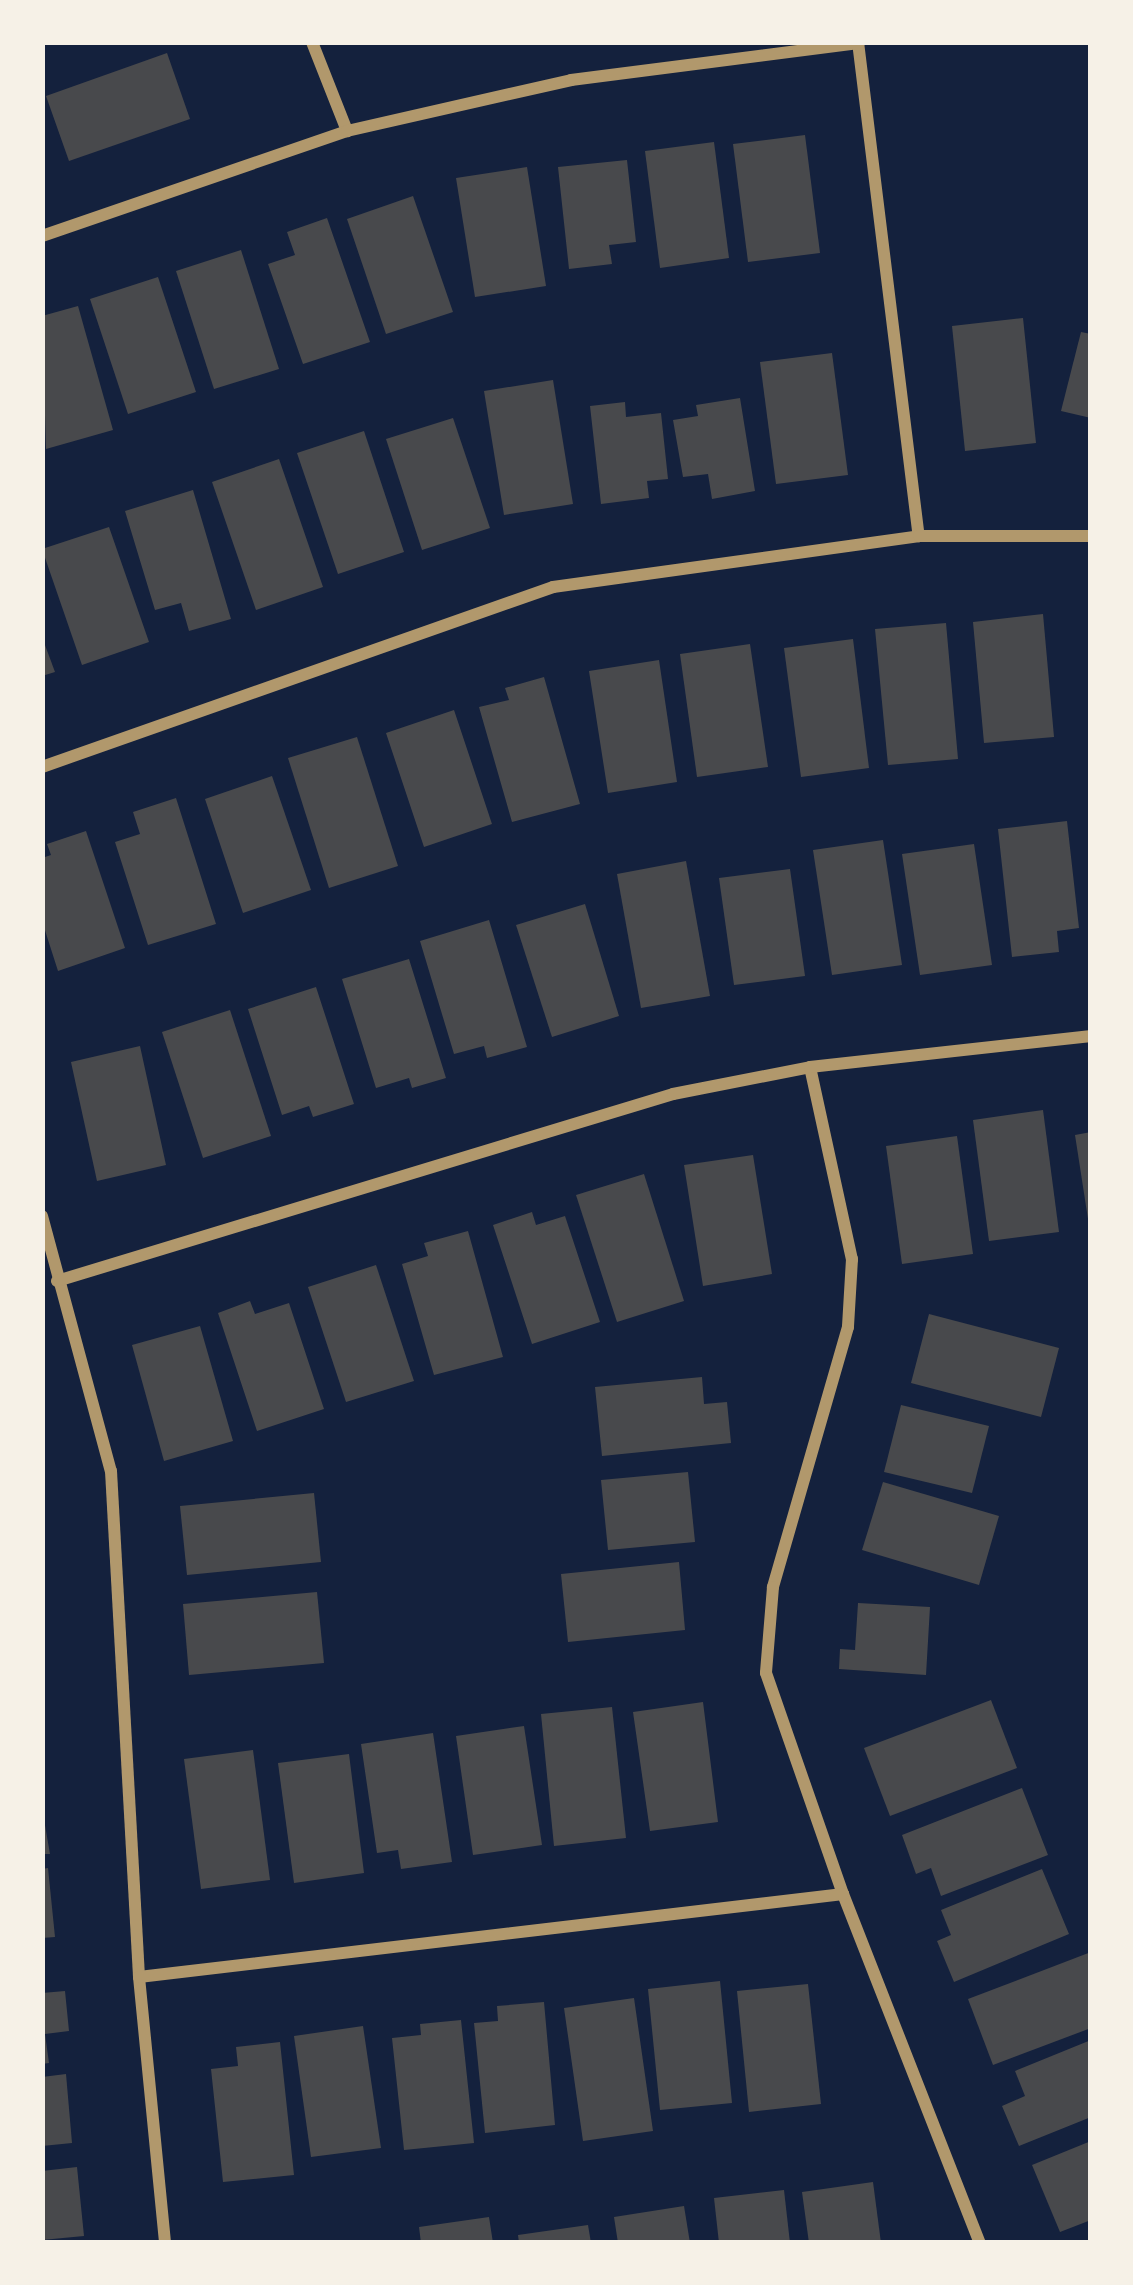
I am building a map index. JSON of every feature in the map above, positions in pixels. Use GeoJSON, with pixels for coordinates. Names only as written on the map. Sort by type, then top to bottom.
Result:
{"type":"FeatureCollection","features":[{"type":"Feature","properties":{"kind":"street"},"geometry":{"type":"LineString","coordinates":[[312,42],[347,131]]}},
{"type":"Feature","properties":{"kind":"street"},"geometry":{"type":"LineString","coordinates":[[42,236],[347,131],[571,80],[858,42],[919,536]]}},
{"type":"Feature","properties":{"kind":"street"},"geometry":{"type":"LineString","coordinates":[[42,767],[553,587],[919,536],[1091,536]]}},
{"type":"Feature","properties":{"kind":"street"},"geometry":{"type":"LineString","coordinates":[[57,1281],[673,1094],[810,1067],[1091,1036]]}},
{"type":"Feature","properties":{"kind":"street"},"geometry":{"type":"LineString","coordinates":[[810,1067],[852,1259],[848,1327],[773,1587],[766,1673],[843,1894],[980,2243]]}},
{"type":"Feature","properties":{"kind":"street"},"geometry":{"type":"LineString","coordinates":[[42,1216],[111,1471],[140,1977],[165,2243]]}},
{"type":"Feature","properties":{"kind":"street"},"geometry":{"type":"LineString","coordinates":[[140,1977],[843,1894]]}},
{"type":"Feature","properties":{"kind":"building"},"geometry":{"type":"Polygon","coordinates":[[[167,53],[190,119],[69,161],[46,96],[167,53]]]}},
{"type":"Feature","properties":{"kind":"building"},"geometry":{"type":"Polygon","coordinates":[[[805,135],[820,253],[748,262],[733,144],[805,135]]]}},
{"type":"Feature","properties":{"kind":"building"},"geometry":{"type":"Polygon","coordinates":[[[714,142],[729,258],[660,268],[645,151],[714,142]]]}},
{"type":"Feature","properties":{"kind":"building"},"geometry":{"type":"Polygon","coordinates":[[[627,160],[636,242],[609,245],[612,264],[569,269],[558,167],[627,160]]]}},
{"type":"Feature","properties":{"kind":"building"},"geometry":{"type":"Polygon","coordinates":[[[527,167],[546,286],[475,297],[456,178],[527,167]]]}},
{"type":"Feature","properties":{"kind":"building"},"geometry":{"type":"Polygon","coordinates":[[[413,196],[453,312],[386,334],[347,219],[413,196]]]}},
{"type":"Feature","properties":{"kind":"building"},"geometry":{"type":"Polygon","coordinates":[[[327,218],[370,342],[303,364],[268,264],[295,255],[287,232],[327,218]]]}},
{"type":"Feature","properties":{"kind":"building"},"geometry":{"type":"Polygon","coordinates":[[[241,250],[279,369],[214,389],[176,271],[241,250]]]}},
{"type":"Feature","properties":{"kind":"building"},"geometry":{"type":"Polygon","coordinates":[[[158,277],[196,392],[128,414],[90,299],[158,277]]]}},
{"type":"Feature","properties":{"kind":"building"},"geometry":{"type":"Polygon","coordinates":[[[78,306],[113,430],[46,449],[42,316],[78,306]]]}},
{"type":"Feature","properties":{"kind":"building"},"geometry":{"type":"Polygon","coordinates":[[[1023,318],[1036,443],[965,451],[952,326],[1023,318]]]}},
{"type":"Feature","properties":{"kind":"building"},"geometry":{"type":"Polygon","coordinates":[[[1081,332],[1091,334],[1091,418],[1061,411],[1081,332]]]}},
{"type":"Feature","properties":{"kind":"building"},"geometry":{"type":"Polygon","coordinates":[[[832,353],[848,475],[776,484],[760,362],[832,353]]]}},
{"type":"Feature","properties":{"kind":"building"},"geometry":{"type":"Polygon","coordinates":[[[553,380],[573,504],[504,515],[484,391],[553,380]]]}},
{"type":"Feature","properties":{"kind":"building"},"geometry":{"type":"Polygon","coordinates":[[[740,398],[755,491],[712,499],[708,474],[683,477],[673,420],[698,416],[696,405],[740,398]]]}},
{"type":"Feature","properties":{"kind":"building"},"geometry":{"type":"Polygon","coordinates":[[[625,402],[626,417],[661,413],[668,479],[647,481],[649,498],[601,504],[590,406],[625,402]]]}},
{"type":"Feature","properties":{"kind":"building"},"geometry":{"type":"Polygon","coordinates":[[[453,418],[490,528],[422,550],[386,439],[453,418]]]}},
{"type":"Feature","properties":{"kind":"building"},"geometry":{"type":"Polygon","coordinates":[[[364,431],[404,552],[338,574],[297,453],[364,431]]]}},
{"type":"Feature","properties":{"kind":"building"},"geometry":{"type":"Polygon","coordinates":[[[279,459],[323,587],[256,610],[212,482],[279,459]]]}},
{"type":"Feature","properties":{"kind":"building"},"geometry":{"type":"Polygon","coordinates":[[[193,490],[231,619],[189,631],[181,603],[155,610],[125,511],[193,490]]]}},
{"type":"Feature","properties":{"kind":"building"},"geometry":{"type":"Polygon","coordinates":[[[109,527],[149,642],[82,665],[42,549],[109,527]]]}},
{"type":"Feature","properties":{"kind":"building"},"geometry":{"type":"Polygon","coordinates":[[[1043,614],[1054,737],[984,743],[973,622],[1043,614]]]}},
{"type":"Feature","properties":{"kind":"building"},"geometry":{"type":"Polygon","coordinates":[[[946,623],[958,759],[888,765],[875,629],[946,623]]]}},
{"type":"Feature","properties":{"kind":"building"},"geometry":{"type":"Polygon","coordinates":[[[42,637],[55,672],[42,676],[42,637]]]}},
{"type":"Feature","properties":{"kind":"building"},"geometry":{"type":"Polygon","coordinates":[[[853,639],[869,768],[801,777],[784,648],[853,639]]]}},
{"type":"Feature","properties":{"kind":"building"},"geometry":{"type":"Polygon","coordinates":[[[750,644],[768,767],[697,777],[680,654],[750,644]]]}},
{"type":"Feature","properties":{"kind":"building"},"geometry":{"type":"Polygon","coordinates":[[[659,660],[677,782],[608,793],[589,671],[659,660]]]}},
{"type":"Feature","properties":{"kind":"building"},"geometry":{"type":"Polygon","coordinates":[[[544,677],[580,804],[512,822],[479,707],[509,700],[505,688],[544,677]]]}},
{"type":"Feature","properties":{"kind":"building"},"geometry":{"type":"Polygon","coordinates":[[[454,710],[492,824],[424,847],[386,733],[454,710]]]}},
{"type":"Feature","properties":{"kind":"building"},"geometry":{"type":"Polygon","coordinates":[[[357,737],[398,866],[329,888],[288,758],[357,737]]]}},
{"type":"Feature","properties":{"kind":"building"},"geometry":{"type":"Polygon","coordinates":[[[272,776],[311,890],[243,913],[205,799],[272,776]]]}},
{"type":"Feature","properties":{"kind":"building"},"geometry":{"type":"Polygon","coordinates":[[[176,798],[216,924],[148,945],[115,842],[140,834],[133,812],[176,798]]]}},
{"type":"Feature","properties":{"kind":"building"},"geometry":{"type":"Polygon","coordinates":[[[1067,821],[1079,928],[1057,931],[1059,952],[1012,957],[998,829],[1067,821]]]}},
{"type":"Feature","properties":{"kind":"building"},"geometry":{"type":"Polygon","coordinates":[[[86,831],[125,948],[58,971],[42,921],[42,858],[51,855],[47,844],[86,831]]]}},
{"type":"Feature","properties":{"kind":"building"},"geometry":{"type":"Polygon","coordinates":[[[883,840],[902,965],[832,975],[813,850],[883,840]]]}},
{"type":"Feature","properties":{"kind":"building"},"geometry":{"type":"Polygon","coordinates":[[[974,844],[992,965],[920,975],[902,854],[974,844]]]}},
{"type":"Feature","properties":{"kind":"building"},"geometry":{"type":"Polygon","coordinates":[[[686,861],[710,996],[641,1008],[617,874],[686,861]]]}},
{"type":"Feature","properties":{"kind":"building"},"geometry":{"type":"Polygon","coordinates":[[[790,869],[805,976],[734,985],[719,878],[790,869]]]}},
{"type":"Feature","properties":{"kind":"building"},"geometry":{"type":"Polygon","coordinates":[[[585,904],[619,1016],[552,1037],[516,925],[585,904]]]}},
{"type":"Feature","properties":{"kind":"building"},"geometry":{"type":"Polygon","coordinates":[[[489,920],[527,1047],[487,1058],[484,1046],[454,1054],[420,941],[489,920]]]}},
{"type":"Feature","properties":{"kind":"building"},"geometry":{"type":"Polygon","coordinates":[[[409,959],[446,1078],[412,1088],[409,1078],[376,1088],[342,979],[409,959]]]}},
{"type":"Feature","properties":{"kind":"building"},"geometry":{"type":"Polygon","coordinates":[[[316,987],[354,1104],[313,1117],[309,1106],[282,1115],[248,1009],[316,987]]]}},
{"type":"Feature","properties":{"kind":"building"},"geometry":{"type":"Polygon","coordinates":[[[230,1010],[271,1136],[203,1158],[162,1032],[230,1010]]]}},
{"type":"Feature","properties":{"kind":"building"},"geometry":{"type":"Polygon","coordinates":[[[140,1046],[166,1165],[97,1181],[71,1062],[140,1046]]]}},
{"type":"Feature","properties":{"kind":"building"},"geometry":{"type":"Polygon","coordinates":[[[1043,1110],[1059,1232],[989,1241],[973,1120],[1043,1110]]]}},
{"type":"Feature","properties":{"kind":"building"},"geometry":{"type":"Polygon","coordinates":[[[1091,1132],[1091,1219],[1088,1219],[1075,1135],[1091,1132]]]}},
{"type":"Feature","properties":{"kind":"building"},"geometry":{"type":"Polygon","coordinates":[[[957,1136],[973,1254],[902,1264],[886,1146],[957,1136]]]}},
{"type":"Feature","properties":{"kind":"building"},"geometry":{"type":"Polygon","coordinates":[[[753,1155],[772,1274],[703,1286],[684,1165],[753,1155]]]}},
{"type":"Feature","properties":{"kind":"building"},"geometry":{"type":"Polygon","coordinates":[[[644,1174],[684,1301],[617,1322],[576,1195],[644,1174]]]}},
{"type":"Feature","properties":{"kind":"building"},"geometry":{"type":"Polygon","coordinates":[[[532,1212],[536,1225],[565,1216],[600,1322],[532,1344],[493,1225],[532,1212]]]}},
{"type":"Feature","properties":{"kind":"building"},"geometry":{"type":"Polygon","coordinates":[[[468,1231],[503,1357],[434,1375],[402,1264],[428,1256],[424,1243],[468,1231]]]}},
{"type":"Feature","properties":{"kind":"building"},"geometry":{"type":"Polygon","coordinates":[[[376,1265],[414,1381],[346,1402],[308,1287],[376,1265]]]}},
{"type":"Feature","properties":{"kind":"building"},"geometry":{"type":"Polygon","coordinates":[[[250,1301],[255,1314],[289,1303],[324,1409],[257,1431],[218,1313],[250,1301]]]}},
{"type":"Feature","properties":{"kind":"building"},"geometry":{"type":"Polygon","coordinates":[[[929,1314],[1059,1348],[1041,1417],[911,1383],[929,1314]]]}},
{"type":"Feature","properties":{"kind":"building"},"geometry":{"type":"Polygon","coordinates":[[[200,1326],[233,1441],[164,1461],[132,1345],[200,1326]]]}},
{"type":"Feature","properties":{"kind":"building"},"geometry":{"type":"Polygon","coordinates":[[[702,1377],[704,1404],[727,1402],[731,1443],[602,1456],[595,1387],[702,1377]]]}},
{"type":"Feature","properties":{"kind":"building"},"geometry":{"type":"Polygon","coordinates":[[[901,1405],[989,1426],[972,1493],[884,1472],[901,1405]]]}},
{"type":"Feature","properties":{"kind":"building"},"geometry":{"type":"Polygon","coordinates":[[[688,1472],[695,1542],[608,1550],[601,1480],[688,1472]]]}},
{"type":"Feature","properties":{"kind":"building"},"geometry":{"type":"Polygon","coordinates":[[[883,1482],[999,1516],[979,1585],[862,1550],[883,1482]]]}},
{"type":"Feature","properties":{"kind":"building"},"geometry":{"type":"Polygon","coordinates":[[[314,1493],[321,1562],[187,1575],[180,1506],[314,1493]]]}},
{"type":"Feature","properties":{"kind":"building"},"geometry":{"type":"Polygon","coordinates":[[[679,1562],[685,1630],[568,1642],[561,1574],[679,1562]]]}},
{"type":"Feature","properties":{"kind":"building"},"geometry":{"type":"Polygon","coordinates":[[[317,1592],[324,1663],[189,1675],[183,1604],[317,1592]]]}},
{"type":"Feature","properties":{"kind":"building"},"geometry":{"type":"Polygon","coordinates":[[[858,1603],[930,1607],[926,1675],[839,1669],[840,1649],[855,1650],[858,1603]]]}},
{"type":"Feature","properties":{"kind":"building"},"geometry":{"type":"Polygon","coordinates":[[[991,1700],[1017,1768],[890,1816],[864,1748],[991,1700]]]}},
{"type":"Feature","properties":{"kind":"building"},"geometry":{"type":"Polygon","coordinates":[[[703,1702],[718,1822],[650,1831],[633,1712],[703,1702]]]}},
{"type":"Feature","properties":{"kind":"building"},"geometry":{"type":"Polygon","coordinates":[[[612,1707],[626,1838],[554,1846],[541,1714],[612,1707]]]}},
{"type":"Feature","properties":{"kind":"building"},"geometry":{"type":"Polygon","coordinates":[[[524,1726],[542,1845],[473,1855],[456,1736],[524,1726]]]}},
{"type":"Feature","properties":{"kind":"building"},"geometry":{"type":"Polygon","coordinates":[[[433,1733],[452,1862],[401,1869],[398,1850],[377,1853],[361,1744],[433,1733]]]}},
{"type":"Feature","properties":{"kind":"building"},"geometry":{"type":"Polygon","coordinates":[[[253,1750],[270,1880],[201,1889],[184,1759],[253,1750]]]}},
{"type":"Feature","properties":{"kind":"building"},"geometry":{"type":"Polygon","coordinates":[[[349,1754],[364,1873],[294,1883],[278,1763],[349,1754]]]}},
{"type":"Feature","properties":{"kind":"building"},"geometry":{"type":"Polygon","coordinates":[[[1022,1788],[1048,1855],[941,1896],[931,1868],[916,1874],[902,1835],[1022,1788]]]}},
{"type":"Feature","properties":{"kind":"building"},"geometry":{"type":"Polygon","coordinates":[[[42,1808],[50,1854],[42,1854],[42,1808]]]}},
{"type":"Feature","properties":{"kind":"building"},"geometry":{"type":"Polygon","coordinates":[[[48,1868],[55,1937],[42,1938],[42,1869],[48,1868]]]}},
{"type":"Feature","properties":{"kind":"building"},"geometry":{"type":"Polygon","coordinates":[[[1042,1869],[1069,1934],[954,1982],[937,1941],[951,1935],[941,1910],[1042,1869]]]}},
{"type":"Feature","properties":{"kind":"building"},"geometry":{"type":"Polygon","coordinates":[[[1091,1952],[1091,2028],[993,2065],[968,1999],[1091,1952]]]}},
{"type":"Feature","properties":{"kind":"building"},"geometry":{"type":"Polygon","coordinates":[[[720,1981],[732,2103],[660,2110],[648,1989],[720,1981]]]}},
{"type":"Feature","properties":{"kind":"building"},"geometry":{"type":"Polygon","coordinates":[[[808,1984],[821,2104],[749,2112],[737,1991],[808,1984]]]}},
{"type":"Feature","properties":{"kind":"building"},"geometry":{"type":"Polygon","coordinates":[[[65,1991],[69,2031],[45,2034],[49,2063],[42,2064],[42,1993],[65,1991]]]}},
{"type":"Feature","properties":{"kind":"building"},"geometry":{"type":"Polygon","coordinates":[[[634,1998],[653,2131],[583,2141],[564,2008],[634,1998]]]}},
{"type":"Feature","properties":{"kind":"building"},"geometry":{"type":"Polygon","coordinates":[[[544,2002],[555,2125],[485,2133],[474,2023],[498,2021],[497,2006],[544,2002]]]}},
{"type":"Feature","properties":{"kind":"building"},"geometry":{"type":"Polygon","coordinates":[[[461,2020],[474,2143],[404,2150],[392,2038],[421,2035],[420,2024],[461,2020]]]}},
{"type":"Feature","properties":{"kind":"building"},"geometry":{"type":"Polygon","coordinates":[[[363,2026],[381,2148],[311,2157],[294,2036],[363,2026]]]}},
{"type":"Feature","properties":{"kind":"building"},"geometry":{"type":"Polygon","coordinates":[[[1091,2040],[1091,2117],[1019,2146],[1002,2106],[1025,2096],[1015,2071],[1091,2040]]]}},
{"type":"Feature","properties":{"kind":"building"},"geometry":{"type":"Polygon","coordinates":[[[280,2042],[294,2175],[223,2182],[211,2069],[238,2066],[236,2047],[280,2042]]]}},
{"type":"Feature","properties":{"kind":"building"},"geometry":{"type":"Polygon","coordinates":[[[66,2074],[72,2143],[42,2146],[42,2077],[66,2074]]]}},
{"type":"Feature","properties":{"kind":"building"},"geometry":{"type":"Polygon","coordinates":[[[1091,2141],[1091,2220],[1060,2232],[1032,2165],[1091,2141]]]}},
{"type":"Feature","properties":{"kind":"building"},"geometry":{"type":"Polygon","coordinates":[[[77,2167],[84,2236],[42,2240],[42,2171],[77,2167]]]}},
{"type":"Feature","properties":{"kind":"building"},"geometry":{"type":"Polygon","coordinates":[[[873,2182],[881,2243],[809,2243],[802,2192],[873,2182]]]}},
{"type":"Feature","properties":{"kind":"building"},"geometry":{"type":"Polygon","coordinates":[[[784,2190],[790,2243],[719,2243],[714,2198],[784,2190]]]}},
{"type":"Feature","properties":{"kind":"building"},"geometry":{"type":"Polygon","coordinates":[[[684,2206],[690,2243],[618,2243],[614,2217],[684,2206]]]}},
{"type":"Feature","properties":{"kind":"building"},"geometry":{"type":"Polygon","coordinates":[[[489,2217],[493,2243],[421,2243],[419,2227],[489,2217]]]}},
{"type":"Feature","properties":{"kind":"building"},"geometry":{"type":"Polygon","coordinates":[[[588,2225],[591,2243],[519,2243],[518,2235],[588,2225]]]}}]}
